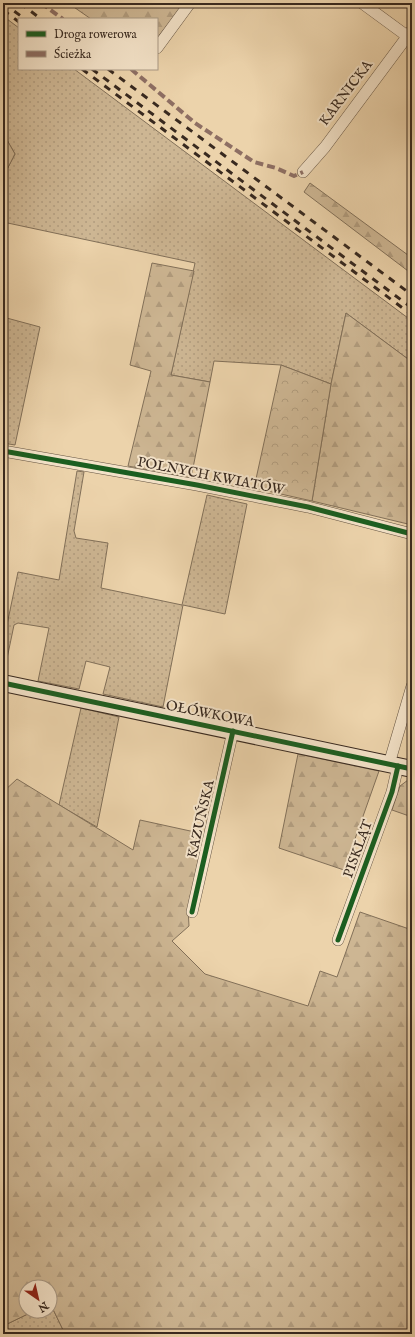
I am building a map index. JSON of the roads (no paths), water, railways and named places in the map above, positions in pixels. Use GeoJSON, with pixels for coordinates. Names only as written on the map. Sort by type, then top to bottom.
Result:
{"type":"FeatureCollection","features":[{"type":"Feature","properties":{"kind":"street"},"geometry":{"type":"LineString","coordinates":[[158,47],[190,3]]}},
{"type":"Feature","properties":{"kind":"street"},"geometry":{"type":"LineString","coordinates":[[362,3],[409,33]]}},
{"type":"Feature","properties":{"kind":"street","name":"KARNICKA"},"geometry":{"type":"LineString","coordinates":[[303,172],[325,147],[409,33]]}},
{"type":"Feature","properties":{"kind":"street","name":"POLNYCH KWIATÓW"},"geometry":{"type":"LineString","coordinates":[[3,451],[197,485],[308,507],[412,534]]}},
{"type":"Feature","properties":{"kind":"street","name":"OŁÓWKOWA"},"geometry":{"type":"LineString","coordinates":[[3,683],[400,766]]}},
{"type":"Feature","properties":{"kind":"street","name":"PISKLĄT"},"geometry":{"type":"LineString","coordinates":[[338,940],[400,766],[412,686]]}},
{"type":"Feature","properties":{"kind":"street","name":"KAZUŃSKA"},"geometry":{"type":"LineString","coordinates":[[192,912],[233,731]]}},
{"type":"Feature","properties":{"kind":"railway"},"geometry":{"type":"LineString","coordinates":[[3,3],[24,18]]}},
{"type":"Feature","properties":{"kind":"railway"},"geometry":{"type":"LineString","coordinates":[[20,3],[40,18]]}},
{"type":"Feature","properties":{"kind":"railway"},"geometry":{"type":"LineString","coordinates":[[3,10],[18,21]]}},
{"type":"Feature","properties":{"kind":"railway"},"geometry":{"type":"LineString","coordinates":[[83,70],[412,315]]}},
{"type":"Feature","properties":{"kind":"railway"},"geometry":{"type":"LineString","coordinates":[[93,70],[412,308]]}},
{"type":"Feature","properties":{"kind":"railway"},"geometry":{"type":"LineString","coordinates":[[109,70],[412,295]]}}]}
